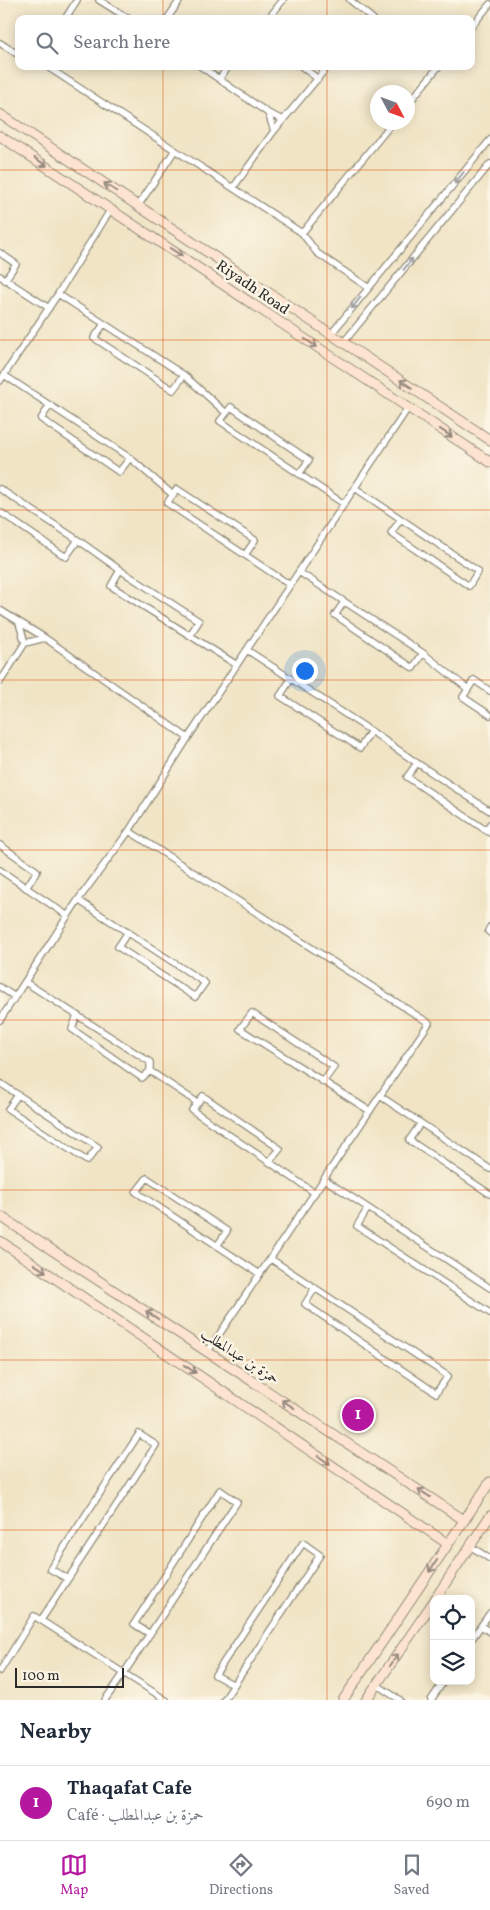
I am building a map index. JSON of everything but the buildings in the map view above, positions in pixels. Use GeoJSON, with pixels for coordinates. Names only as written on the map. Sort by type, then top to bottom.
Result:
{"type":"FeatureCollection","features":[{"type":"Feature","properties":{"kind":"street"},"geometry":{"type":"LineString","coordinates":[[68,15],[77,0]]}},
{"type":"Feature","properties":{"kind":"street"},"geometry":{"type":"LineString","coordinates":[[99,0],[123,15]]}},
{"type":"Feature","properties":{"kind":"street"},"geometry":{"type":"LineString","coordinates":[[171,15],[180,0]]}},
{"type":"Feature","properties":{"kind":"street"},"geometry":{"type":"LineString","coordinates":[[271,15],[283,0]]}},
{"type":"Feature","properties":{"kind":"street"},"geometry":{"type":"LineString","coordinates":[[350,0],[367,15]]}},
{"type":"Feature","properties":{"kind":"street"},"geometry":{"type":"LineString","coordinates":[[475,22],[490,3],[486,0]]}},
{"type":"Feature","properties":{"kind":"street"},"geometry":{"type":"LineString","coordinates":[[0,43],[15,52]]}},
{"type":"Feature","properties":{"kind":"street"},"geometry":{"type":"LineString","coordinates":[[52,70],[302,234],[317,253],[369,288]]}},
{"type":"Feature","properties":{"kind":"street"},"geometry":{"type":"LineString","coordinates":[[206,70],[268,113],[283,120]]}},
{"type":"Feature","properties":{"kind":"street"},"geometry":{"type":"LineString","coordinates":[[219,79],[227,70]]}},
{"type":"Feature","properties":{"kind":"street"},"geometry":{"type":"LineString","coordinates":[[306,70],[318,79]]}},
{"type":"Feature","properties":{"kind":"street"},"geometry":{"type":"LineString","coordinates":[[233,188],[283,120],[325,70]]}},
{"type":"Feature","properties":{"kind":"street"},"geometry":{"type":"LineString","coordinates":[[415,95],[434,70]]}},
{"type":"Feature","properties":{"kind":"street"},"geometry":{"type":"LineString","coordinates":[[268,113],[274,132]]}},
{"type":"Feature","properties":{"kind":"street"},"geometry":{"type":"LineString","coordinates":[[0,114],[490,440]]}},
{"type":"Feature","properties":{"kind":"street"},"geometry":{"type":"LineString","coordinates":[[302,234],[386,130]]}},
{"type":"Feature","properties":{"kind":"street","name":"Riyadh Road"},"geometry":{"type":"LineString","coordinates":[[0,136],[111,208],[490,462]]}},
{"type":"Feature","properties":{"kind":"street"},"geometry":{"type":"LineString","coordinates":[[331,334],[490,140]]}},
{"type":"Feature","properties":{"kind":"street"},"geometry":{"type":"LineString","coordinates":[[138,206],[176,150]]}},
{"type":"Feature","properties":{"kind":"street"},"geometry":{"type":"LineString","coordinates":[[344,343],[490,164]]}},
{"type":"Feature","properties":{"kind":"street"},"geometry":{"type":"LineString","coordinates":[[0,381],[58,294],[111,208]]}},
{"type":"Feature","properties":{"kind":"street"},"geometry":{"type":"LineString","coordinates":[[0,253],[16,264],[2,278],[49,308]]}},
{"type":"Feature","properties":{"kind":"street"},"geometry":{"type":"LineString","coordinates":[[58,294],[184,376],[226,413]]}},
{"type":"Feature","properties":{"kind":"street"},"geometry":{"type":"LineString","coordinates":[[104,324],[94,338],[172,390],[184,376]]}},
{"type":"Feature","properties":{"kind":"street"},"geometry":{"type":"LineString","coordinates":[[4,375],[130,458],[173,494]]}},
{"type":"Feature","properties":{"kind":"street"},"geometry":{"type":"LineString","coordinates":[[50,405],[41,419],[119,472],[130,458]]}},
{"type":"Feature","properties":{"kind":"street"},"geometry":{"type":"LineString","coordinates":[[299,474],[309,460],[231,407],[220,421],[299,474],[344,504]]}},
{"type":"Feature","properties":{"kind":"street"},"geometry":{"type":"LineString","coordinates":[[0,1020],[78,900],[129,830],[188,738],[408,408]]}},
{"type":"Feature","properties":{"kind":"street"},"geometry":{"type":"LineString","coordinates":[[355,488],[401,519],[478,571],[469,586],[391,533],[401,519]]}},
{"type":"Feature","properties":{"kind":"street"},"geometry":{"type":"LineString","coordinates":[[0,489],[199,622],[190,635]]}},
{"type":"Feature","properties":{"kind":"street"},"geometry":{"type":"LineString","coordinates":[[245,555],[255,540],[177,489],[167,503],[245,555],[290,585]]}},
{"type":"Feature","properties":{"kind":"street"},"geometry":{"type":"LineString","coordinates":[[0,512],[66,557],[78,540]]}},
{"type":"Feature","properties":{"kind":"street"},"geometry":{"type":"LineString","coordinates":[[120,570],[111,586],[237,665]]}},
{"type":"Feature","properties":{"kind":"street"},"geometry":{"type":"LineString","coordinates":[[299,572],[423,653],[468,689]]}},
{"type":"Feature","properties":{"kind":"street"},"geometry":{"type":"LineString","coordinates":[[344,602],[335,616],[413,668],[423,653]]}},
{"type":"Feature","properties":{"kind":"street"},"geometry":{"type":"LineString","coordinates":[[0,610],[18,623],[45,638],[188,738]]}},
{"type":"Feature","properties":{"kind":"street"},"geometry":{"type":"LineString","coordinates":[[18,623],[25,643]]}},
{"type":"Feature","properties":{"kind":"street"},"geometry":{"type":"LineString","coordinates":[[0,682],[25,643],[45,638]]}},
{"type":"Feature","properties":{"kind":"street"},"geometry":{"type":"LineString","coordinates":[[247,650],[490,811]]}},
{"type":"Feature","properties":{"kind":"street"},"geometry":{"type":"LineString","coordinates":[[291,679],[280,696],[360,748],[371,731]]}},
{"type":"Feature","properties":{"kind":"street"},"geometry":{"type":"LineString","coordinates":[[490,692],[474,680],[463,697],[490,715]]}},
{"type":"Feature","properties":{"kind":"street"},"geometry":{"type":"LineString","coordinates":[[416,763],[407,777],[488,831],[490,824]]}},
{"type":"Feature","properties":{"kind":"street"},"geometry":{"type":"LineString","coordinates":[[129,830],[429,1023],[208,1351]]}},
{"type":"Feature","properties":{"kind":"street"},"geometry":{"type":"LineString","coordinates":[[0,845],[37,871],[26,888]]}},
{"type":"Feature","properties":{"kind":"street"},"geometry":{"type":"LineString","coordinates":[[0,870],[68,916]]}},
{"type":"Feature","properties":{"kind":"street"},"geometry":{"type":"LineString","coordinates":[[78,900],[128,932],[205,983],[194,997],[118,947],[128,932]]}},
{"type":"Feature","properties":{"kind":"street"},"geometry":{"type":"LineString","coordinates":[[490,927],[488,931],[490,932]]}},
{"type":"Feature","properties":{"kind":"street"},"geometry":{"type":"LineString","coordinates":[[25,982],[77,1015],[150,1062],[150,1071],[142,1078],[72,1029],[77,1015]]}},
{"type":"Feature","properties":{"kind":"street"},"geometry":{"type":"LineString","coordinates":[[0,987],[15,997]]}},
{"type":"Feature","properties":{"kind":"street"},"geometry":{"type":"LineString","coordinates":[[323,1082],[334,1067],[252,1013],[240,1029],[323,1082],[370,1111]]}},
{"type":"Feature","properties":{"kind":"street"},"geometry":{"type":"LineString","coordinates":[[150,1071],[198,1103]]}},
{"type":"Feature","properties":{"kind":"street"},"geometry":{"type":"LineString","coordinates":[[0,1083],[98,1147],[87,1160],[8,1109],[18,1095]]}},
{"type":"Feature","properties":{"kind":"street"},"geometry":{"type":"LineString","coordinates":[[269,1162],[280,1149],[202,1096],[192,1110],[269,1162],[315,1193]]}},
{"type":"Feature","properties":{"kind":"street"},"geometry":{"type":"LineString","coordinates":[[380,1096],[490,1169]]}},
{"type":"Feature","properties":{"kind":"street"},"geometry":{"type":"LineString","coordinates":[[420,1123],[409,1140],[490,1194]]}},
{"type":"Feature","properties":{"kind":"street"},"geometry":{"type":"LineString","coordinates":[[217,1246],[227,1232],[147,1178],[136,1192],[217,1246],[260,1274]]}},
{"type":"Feature","properties":{"kind":"street"},"geometry":{"type":"LineString","coordinates":[[324,1179],[490,1288]]}},
{"type":"Feature","properties":{"kind":"street"},"geometry":{"type":"LineString","coordinates":[[368,1208],[357,1226],[490,1313]]}},
{"type":"Feature","properties":{"kind":"street","name":"حمزة بن عبدالمطلب"},"geometry":{"type":"LineString","coordinates":[[0,1216],[464,1520]]}},
{"type":"Feature","properties":{"kind":"street"},"geometry":{"type":"LineString","coordinates":[[0,1241],[448,1544]]}},
{"type":"Feature","properties":{"kind":"street"},"geometry":{"type":"LineString","coordinates":[[271,1258],[448,1376],[436,1393],[305,1304],[315,1288]]}},
{"type":"Feature","properties":{"kind":"street"},"geometry":{"type":"LineString","coordinates":[[41,1620],[68,1579],[156,1445],[140,1434],[50,1569],[68,1579]]}},
{"type":"Feature","properties":{"kind":"street"},"geometry":{"type":"LineString","coordinates":[[343,1700],[490,1482]]}},
{"type":"Feature","properties":{"kind":"street"},"geometry":{"type":"LineString","coordinates":[[105,1700],[150,1634],[237,1502],[220,1490],[134,1624],[150,1634]]}},
{"type":"Feature","properties":{"kind":"street"},"geometry":{"type":"LineString","coordinates":[[437,1595],[490,1516]]}},
{"type":"Feature","properties":{"kind":"street"},"geometry":{"type":"LineString","coordinates":[[224,1700],[234,1685],[320,1555],[303,1543],[215,1675],[234,1685]]}},
{"type":"Feature","properties":{"kind":"street"},"geometry":{"type":"LineString","coordinates":[[470,1546],[490,1559]]}},
{"type":"Feature","properties":{"kind":"street"},"geometry":{"type":"LineString","coordinates":[[366,1700],[430,1606]]}},
{"type":"Feature","properties":{"kind":"street"},"geometry":{"type":"LineString","coordinates":[[475,1634],[490,1612]]}},
{"type":"Feature","properties":{"kind":"street"},"geometry":{"type":"LineString","coordinates":[[0,1671],[34,1616],[166,1700]]}},
{"type":"Feature","properties":{"kind":"street"},"geometry":{"type":"LineString","coordinates":[[481,1626],[490,1632]]}},
{"type":"Feature","properties":{"kind":"street"},"geometry":{"type":"LineString","coordinates":[[377,1685],[400,1700]]}},
{"type":"Feature","properties":{"kind":"street"},"geometry":{"type":"LineString","coordinates":[[431,1700],[441,1685]]}},
{"type":"Feature","properties":{"kind":"place","name":"Thaqafat Cafe"},"geometry":{"type":"Point","coordinates":[358,1415]}}]}
